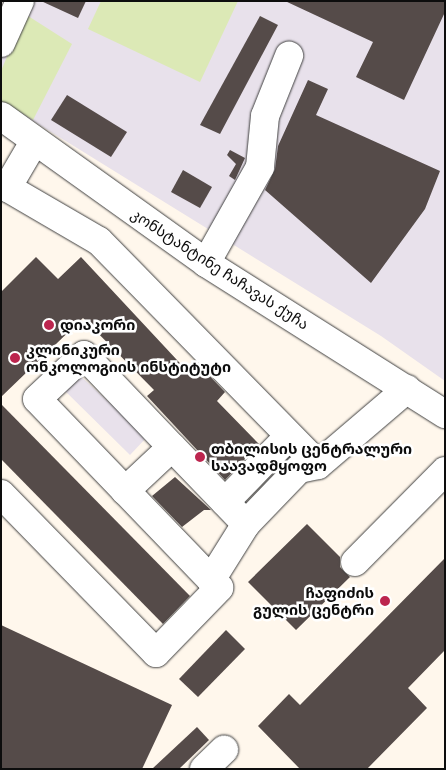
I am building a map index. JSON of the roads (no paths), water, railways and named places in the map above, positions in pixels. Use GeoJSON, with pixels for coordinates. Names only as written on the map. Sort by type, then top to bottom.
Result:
{"type":"FeatureCollection","features":[{"type":"Feature","properties":{"kind":"street"},"geometry":{"type":"LineString","coordinates":[[1,43],[20,1]]}},
{"type":"Feature","properties":{"kind":"street"},"geometry":{"type":"LineString","coordinates":[[206,263],[260,167],[265,116],[289,56]]}},
{"type":"Feature","properties":{"kind":"street","name":"კონსტანტინე ჩაჩავას ქუჩა"},"geometry":{"type":"LineString","coordinates":[[1,116],[34,142],[206,263],[445,414]]}},
{"type":"Feature","properties":{"kind":"street"},"geometry":{"type":"LineString","coordinates":[[34,142],[4,186],[99,241],[288,437],[318,465]]}},
{"type":"Feature","properties":{"kind":"street"},"geometry":{"type":"LineString","coordinates":[[1,494],[156,654],[219,588],[37,400],[84,355],[246,524]]}},
{"type":"Feature","properties":{"kind":"street"},"geometry":{"type":"LineString","coordinates":[[211,580],[246,524],[299,469],[318,465],[407,389]]}},
{"type":"Feature","properties":{"kind":"street"},"geometry":{"type":"LineString","coordinates":[[225,502],[288,437]]}},
{"type":"Feature","properties":{"kind":"street"},"geometry":{"type":"LineString","coordinates":[[125,491],[172,447]]}},
{"type":"Feature","properties":{"kind":"street"},"geometry":{"type":"LineString","coordinates":[[355,562],[445,471]]}},
{"type":"Feature","properties":{"kind":"street"},"geometry":{"type":"LineString","coordinates":[[204,769],[224,750]]}},
{"type":"Feature","properties":{"kind":"place","name":"დიაკორი"},"geometry":{"type":"Point","coordinates":[49,325]}},
{"type":"Feature","properties":{"kind":"place","name":"კლინიკური ონკოლოგიის ინსტიტუტი"},"geometry":{"type":"Point","coordinates":[15,358]}},
{"type":"Feature","properties":{"kind":"place","name":"თბილისის ცენტრალური საავადმყოფო"},"geometry":{"type":"Point","coordinates":[200,457]}},
{"type":"Feature","properties":{"kind":"place","name":"ჩაფიძის გულის ცენტრი"},"geometry":{"type":"Point","coordinates":[385,601]}}]}
